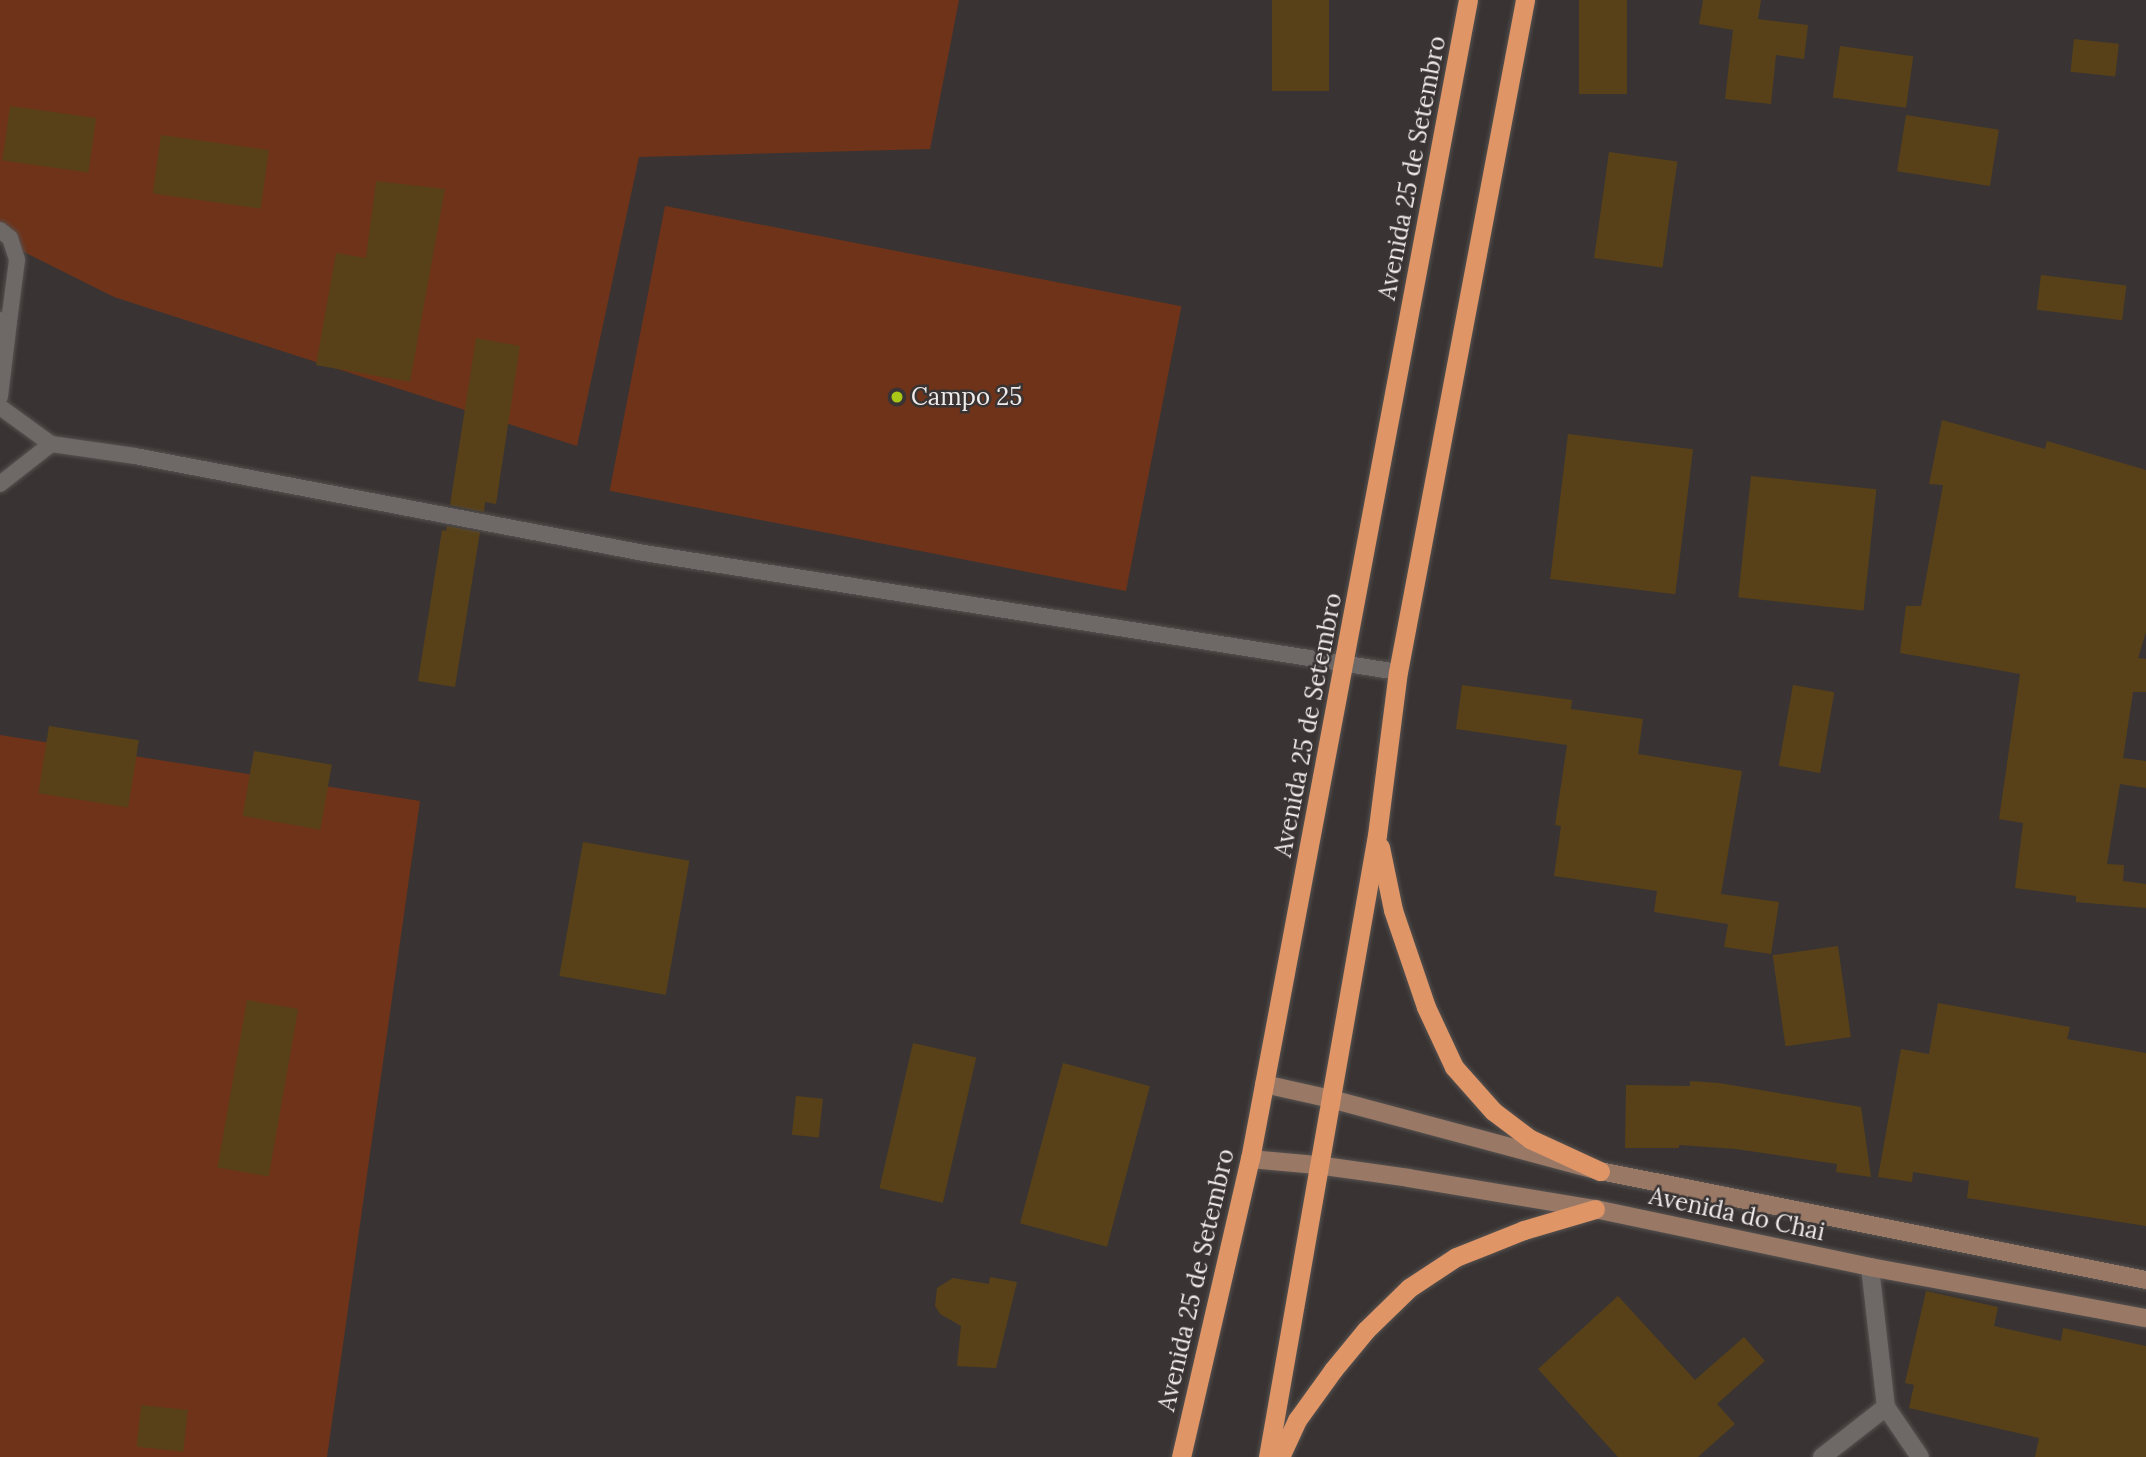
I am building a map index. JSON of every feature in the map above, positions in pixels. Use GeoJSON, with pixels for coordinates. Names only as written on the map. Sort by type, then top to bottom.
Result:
{"type":"FeatureCollection","features":[{"type":"Feature","properties":{"kind":"highway","name":"Avenida 25 de Setembro"},"geometry":{"type":"LineString","coordinates":[[1181,1457],[1250,1159],[1468,0]]}},
{"type":"Feature","properties":{"kind":"highway"},"geometry":{"type":"LineString","coordinates":[[1268,1457],[1317,1165],[1377,835],[1398,672],[1525,0]]}},
{"type":"Feature","properties":{"kind":"highway"},"geometry":{"type":"LineString","coordinates":[[1377,835],[1397,923],[1426,1007],[1454,1067],[1493,1111],[1530,1139],[1600,1171]]}},
{"type":"Feature","properties":{"kind":"highway"},"geometry":{"type":"LineString","coordinates":[[1280,1457],[1297,1420],[1333,1370],[1366,1330],[1409,1289],[1455,1257],[1524,1230],[1595,1209]]}},
{"type":"Feature","properties":{"kind":"main road","name":"Avenida do Chai"},"geometry":{"type":"LineString","coordinates":[[1264,1084],[1331,1099],[1600,1171],[2146,1280]]}},
{"type":"Feature","properties":{"kind":"main road","name":"Avenida do Chai"},"geometry":{"type":"LineString","coordinates":[[1250,1159],[1317,1165],[1595,1209],[1870,1267],[2146,1318]]}},
{"type":"Feature","properties":{"kind":"street"},"geometry":{"type":"LineString","coordinates":[[1870,1267],[1886,1407],[1920,1457]]}},
{"type":"Feature","properties":{"kind":"street"},"geometry":{"type":"LineString","coordinates":[[1822,1457],[1886,1407]]}},
{"type":"Feature","properties":{"kind":"lane"},"geometry":{"type":"LineString","coordinates":[[0,230],[10,238],[17,260],[5,321],[0,396]]}},
{"type":"Feature","properties":{"kind":"lane"},"geometry":{"type":"LineString","coordinates":[[0,407],[51,444],[135,456],[644,553],[1398,672]]}},
{"type":"Feature","properties":{"kind":"lane"},"geometry":{"type":"LineString","coordinates":[[0,484],[51,444]]}},
{"type":"Feature","properties":{"kind":"shaded area"},"geometry":{"type":"Polygon","coordinates":[[[0,0],[959,0],[930,149],[639,157],[577,446],[114,297],[0,240],[0,0]]]}},
{"type":"Feature","properties":{"kind":"shaded area","name":"Campo 25"},"geometry":{"type":"Polygon","coordinates":[[[665,206],[1181,306],[1126,591],[610,491],[665,206]]]}},
{"type":"Feature","properties":{"kind":"shaded area"},"geometry":{"type":"Polygon","coordinates":[[[0,735],[420,801],[327,1457],[0,1457],[0,735]]]}},
{"type":"Feature","properties":{"kind":"building"},"geometry":{"type":"Polygon","coordinates":[[[1272,0],[1329,0],[1329,91],[1272,91],[1272,0]]]}},
{"type":"Feature","properties":{"kind":"building"},"geometry":{"type":"Polygon","coordinates":[[[1579,0],[1627,0],[1627,94],[1579,94],[1579,0]]]}},
{"type":"Feature","properties":{"kind":"building"},"geometry":{"type":"Polygon","coordinates":[[[1703,0],[1761,0],[1758,19],[1808,25],[1804,59],[1776,55],[1771,104],[1725,99],[1733,30],[1699,24],[1703,0]]]}},
{"type":"Feature","properties":{"kind":"building"},"geometry":{"type":"Polygon","coordinates":[[[2074,39],[2119,44],[2115,77],[2071,72],[2074,39]]]}},
{"type":"Feature","properties":{"kind":"building"},"geometry":{"type":"Polygon","coordinates":[[[1840,46],[1913,56],[1906,108],[1833,97],[1840,46]]]}},
{"type":"Feature","properties":{"kind":"building"},"geometry":{"type":"Polygon","coordinates":[[[10,106],[96,118],[88,173],[2,160],[10,106]]]}},
{"type":"Feature","properties":{"kind":"building"},"geometry":{"type":"Polygon","coordinates":[[[1906,115],[1999,130],[1990,186],[1897,171],[1906,115]]]}},
{"type":"Feature","properties":{"kind":"building"},"geometry":{"type":"Polygon","coordinates":[[[161,135],[269,150],[261,209],[153,193],[161,135]]]}},
{"type":"Feature","properties":{"kind":"building"},"geometry":{"type":"Polygon","coordinates":[[[1609,152],[1677,162],[1662,268],[1594,258],[1609,152]]]}},
{"type":"Feature","properties":{"kind":"building"},"geometry":{"type":"Polygon","coordinates":[[[376,181],[445,189],[410,382],[316,365],[336,253],[366,258],[376,181]]]}},
{"type":"Feature","properties":{"kind":"building"},"geometry":{"type":"Polygon","coordinates":[[[2041,275],[2126,285],[2122,320],[2037,310],[2041,275]]]}},
{"type":"Feature","properties":{"kind":"building"},"geometry":{"type":"Polygon","coordinates":[[[476,338],[520,346],[496,504],[485,502],[484,512],[450,505],[476,338]]]}},
{"type":"Feature","properties":{"kind":"building"},"geometry":{"type":"Polygon","coordinates":[[[1942,420],[2045,449],[2047,441],[2146,470],[2146,632],[2138,658],[2146,659],[2146,692],[2133,692],[2123,758],[2146,761],[2146,788],[2120,784],[2107,864],[2124,865],[2123,881],[2146,884],[2146,908],[2076,902],[2076,896],[2015,888],[2023,823],[1999,819],[2020,674],[1900,653],[1906,606],[1921,606],[1943,485],[1929,484],[1942,420]]]}},
{"type":"Feature","properties":{"kind":"building"},"geometry":{"type":"Polygon","coordinates":[[[1568,434],[1693,449],[1675,594],[1550,579],[1568,434]]]}},
{"type":"Feature","properties":{"kind":"building"},"geometry":{"type":"Polygon","coordinates":[[[1751,476],[1876,489],[1864,611],[1738,597],[1751,476]]]}},
{"type":"Feature","properties":{"kind":"building"},"geometry":{"type":"Polygon","coordinates":[[[447,526],[480,532],[455,687],[418,681],[442,530],[446,531],[447,526]]]}},
{"type":"Feature","properties":{"kind":"building"},"geometry":{"type":"Polygon","coordinates":[[[1462,685],[1572,700],[1571,709],[1643,719],[1638,754],[1742,771],[1721,894],[1779,902],[1771,954],[1724,947],[1728,924],[1654,912],[1657,891],[1554,876],[1561,826],[1555,825],[1567,745],[1456,729],[1462,685]]]}},
{"type":"Feature","properties":{"kind":"building"},"geometry":{"type":"Polygon","coordinates":[[[1793,685],[1834,692],[1820,773],[1779,766],[1793,685]]]}},
{"type":"Feature","properties":{"kind":"building"},"geometry":{"type":"Polygon","coordinates":[[[49,726],[139,740],[128,807],[38,793],[49,726]]]}},
{"type":"Feature","properties":{"kind":"building"},"geometry":{"type":"Polygon","coordinates":[[[254,751],[332,765],[320,830],[243,816],[254,751]]]}},
{"type":"Feature","properties":{"kind":"building"},"geometry":{"type":"Polygon","coordinates":[[[583,842],[689,861],[666,995],[559,976],[583,842]]]}},
{"type":"Feature","properties":{"kind":"building"},"geometry":{"type":"Polygon","coordinates":[[[1838,946],[1851,1037],[1785,1046],[1773,955],[1838,946]]]}},
{"type":"Feature","properties":{"kind":"building"},"geometry":{"type":"Polygon","coordinates":[[[247,1000],[298,1009],[269,1176],[217,1167],[247,1000]]]}},
{"type":"Feature","properties":{"kind":"building"},"geometry":{"type":"Polygon","coordinates":[[[1938,1003],[2070,1027],[2067,1039],[2146,1053],[2146,1226],[1967,1198],[1969,1181],[1913,1172],[1912,1182],[1878,1177],[1901,1049],[1929,1054],[1938,1003]]]}},
{"type":"Feature","properties":{"kind":"building"},"geometry":{"type":"Polygon","coordinates":[[[913,1043],[976,1058],[943,1203],[879,1188],[913,1043]]]}},
{"type":"Feature","properties":{"kind":"building"},"geometry":{"type":"Polygon","coordinates":[[[1063,1063],[1150,1086],[1107,1247],[1020,1223],[1063,1063]]]}},
{"type":"Feature","properties":{"kind":"building"},"geometry":{"type":"Polygon","coordinates":[[[1690,1081],[1719,1083],[1861,1107],[1871,1177],[1836,1172],[1837,1164],[1736,1149],[1679,1145],[1679,1148],[1625,1148],[1626,1085],[1690,1086],[1690,1081]]]}},
{"type":"Feature","properties":{"kind":"building"},"geometry":{"type":"Polygon","coordinates":[[[796,1096],[823,1099],[819,1138],[792,1135],[796,1096]]]}},
{"type":"Feature","properties":{"kind":"building"},"geometry":{"type":"Polygon","coordinates":[[[990,1277],[1017,1282],[996,1368],[957,1366],[961,1326],[940,1314],[935,1306],[937,1288],[953,1278],[989,1284],[990,1277]]]}},
{"type":"Feature","properties":{"kind":"building"},"geometry":{"type":"Polygon","coordinates":[[[1926,1291],[1998,1307],[1994,1326],[2061,1341],[2063,1328],[2146,1346],[2146,1457],[2035,1457],[2039,1438],[1909,1408],[1914,1385],[1905,1383],[1926,1291]]]}},
{"type":"Feature","properties":{"kind":"building"},"geometry":{"type":"Polygon","coordinates":[[[1618,1296],[1695,1380],[1744,1337],[1765,1361],[1717,1404],[1735,1424],[1698,1457],[1618,1457],[1538,1369],[1618,1296]]]}},
{"type":"Feature","properties":{"kind":"building"},"geometry":{"type":"Polygon","coordinates":[[[141,1405],[188,1410],[183,1452],[137,1447],[141,1405]]]}},
{"type":"Feature","properties":{"kind":"place","name":"Campo 25"},"geometry":{"type":"Point","coordinates":[897,397]}}]}
